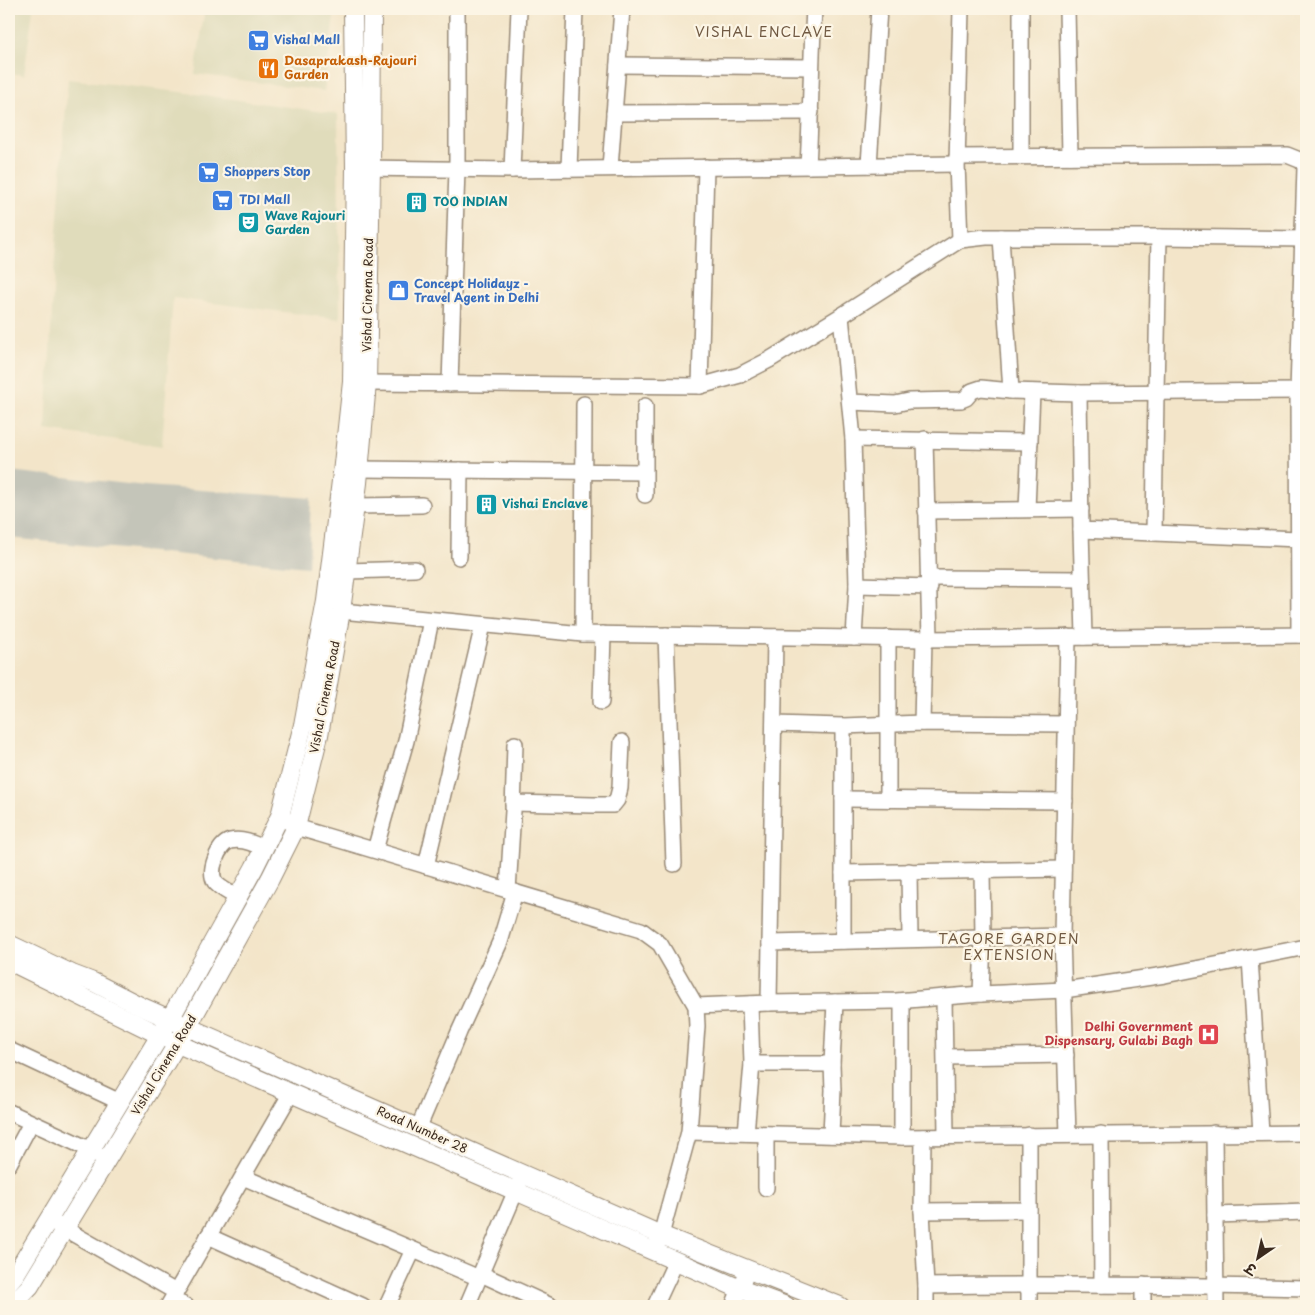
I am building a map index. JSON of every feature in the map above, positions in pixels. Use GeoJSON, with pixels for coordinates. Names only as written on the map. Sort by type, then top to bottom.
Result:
{"type":"FeatureCollection","features":[{"type":"Feature","properties":{"kind":"street","name":"Vishal Cinema Road"},"geometry":{"type":"LineString","coordinates":[[353,9],[363,168]]}},
{"type":"Feature","properties":{"kind":"street","name":"Vishal Cinema Road"},"geometry":{"type":"LineString","coordinates":[[11,1306],[30,1286],[178,1044],[270,879],[296,827],[319,735],[341,611],[355,506],[353,479],[359,382],[363,168],[372,9]]}},
{"type":"Feature","properties":{"kind":"street"},"geometry":{"type":"LineString","coordinates":[[450,384],[457,169],[457,9]]}},
{"type":"Feature","properties":{"kind":"street"},"geometry":{"type":"LineString","coordinates":[[512,170],[519,9]]}},
{"type":"Feature","properties":{"kind":"street"},"geometry":{"type":"LineString","coordinates":[[569,169],[575,9]]}},
{"type":"Feature","properties":{"kind":"street"},"geometry":{"type":"LineString","coordinates":[[610,168],[622,9]]}},
{"type":"Feature","properties":{"kind":"street"},"geometry":{"type":"LineString","coordinates":[[808,166],[814,9]]}},
{"type":"Feature","properties":{"kind":"street"},"geometry":{"type":"LineString","coordinates":[[869,165],[879,9]]}},
{"type":"Feature","properties":{"kind":"street"},"geometry":{"type":"LineString","coordinates":[[960,240],[957,161],[961,9]]}},
{"type":"Feature","properties":{"kind":"street"},"geometry":{"type":"LineString","coordinates":[[1021,9],[1021,157]]}},
{"type":"Feature","properties":{"kind":"street"},"geometry":{"type":"LineString","coordinates":[[1067,9],[1070,156]]}},
{"type":"Feature","properties":{"kind":"street"},"geometry":{"type":"LineString","coordinates":[[618,65],[811,67]]}},
{"type":"Feature","properties":{"kind":"street"},"geometry":{"type":"LineString","coordinates":[[614,113],[811,112]]}},
{"type":"Feature","properties":{"kind":"street"},"geometry":{"type":"LineString","coordinates":[[341,611],[583,634],[927,639],[1303,635],[1298,539],[1305,239],[1305,167],[1302,161],[1287,155],[1070,156],[869,165],[512,170],[363,168]]}},
{"type":"Feature","properties":{"kind":"street"},"geometry":{"type":"LineString","coordinates":[[700,386],[706,167]]}},
{"type":"Feature","properties":{"kind":"street"},"geometry":{"type":"LineString","coordinates":[[359,382],[700,386],[740,375],[769,360],[842,316],[960,240],[986,237],[1305,239]]}},
{"type":"Feature","properties":{"kind":"street"},"geometry":{"type":"LineString","coordinates":[[1001,237],[1011,391]]}},
{"type":"Feature","properties":{"kind":"street"},"geometry":{"type":"LineString","coordinates":[[1154,532],[1160,237]]}},
{"type":"Feature","properties":{"kind":"street"},"geometry":{"type":"LineString","coordinates":[[842,316],[853,439],[857,585],[854,638]]}},
{"type":"Feature","properties":{"kind":"street","name":"Vishal Cinema Road"},"geometry":{"type":"LineString","coordinates":[[9,1282],[49,1220],[170,1019],[238,898],[280,816],[305,715],[326,600],[353,479],[359,382]]}},
{"type":"Feature","properties":{"kind":"street"},"geometry":{"type":"LineString","coordinates":[[850,402],[895,404],[909,401],[961,400],[981,388],[1079,393],[1302,392]]}},
{"type":"Feature","properties":{"kind":"street"},"geometry":{"type":"LineString","coordinates":[[1027,510],[1032,392]]}},
{"type":"Feature","properties":{"kind":"street"},"geometry":{"type":"LineString","coordinates":[[1079,393],[1084,637]]}},
{"type":"Feature","properties":{"kind":"street"},"geometry":{"type":"LineString","coordinates":[[583,634],[584,404]]}},
{"type":"Feature","properties":{"kind":"street"},"geometry":{"type":"LineString","coordinates":[[645,406],[645,495]]}},
{"type":"Feature","properties":{"kind":"street"},"geometry":{"type":"LineString","coordinates":[[853,439],[1030,442]]}},
{"type":"Feature","properties":{"kind":"street"},"geometry":{"type":"LineString","coordinates":[[922,723],[930,582],[926,511],[925,439]]}},
{"type":"Feature","properties":{"kind":"street"},"geometry":{"type":"LineString","coordinates":[[353,479],[460,470],[644,472]]}},
{"type":"Feature","properties":{"kind":"street"},"geometry":{"type":"LineString","coordinates":[[459,557],[460,470]]}},
{"type":"Feature","properties":{"kind":"street"},"geometry":{"type":"LineString","coordinates":[[355,506],[422,505]]}},
{"type":"Feature","properties":{"kind":"street"},"geometry":{"type":"LineString","coordinates":[[926,511],[1081,508]]}},
{"type":"Feature","properties":{"kind":"street"},"geometry":{"type":"LineString","coordinates":[[1081,530],[1298,539]]}},
{"type":"Feature","properties":{"kind":"street"},"geometry":{"type":"LineString","coordinates":[[347,571],[414,569]]}},
{"type":"Feature","properties":{"kind":"street"},"geometry":{"type":"LineString","coordinates":[[857,585],[1082,579]]}},
{"type":"Feature","properties":{"kind":"street"},"geometry":{"type":"LineString","coordinates":[[375,850],[406,741],[431,620]]}},
{"type":"Feature","properties":{"kind":"street"},"geometry":{"type":"LineString","coordinates":[[426,866],[483,625]]}},
{"type":"Feature","properties":{"kind":"street"},"geometry":{"type":"LineString","coordinates":[[601,702],[603,634]]}},
{"type":"Feature","properties":{"kind":"street"},"geometry":{"type":"LineString","coordinates":[[666,635],[674,864]]}},
{"type":"Feature","properties":{"kind":"street"},"geometry":{"type":"LineString","coordinates":[[770,1003],[775,637]]}},
{"type":"Feature","properties":{"kind":"street"},"geometry":{"type":"LineString","coordinates":[[888,638],[888,799]]}},
{"type":"Feature","properties":{"kind":"street"},"geometry":{"type":"LineString","coordinates":[[1068,638],[1062,936],[1068,1135]]}},
{"type":"Feature","properties":{"kind":"street"},"geometry":{"type":"LineString","coordinates":[[774,724],[843,726],[922,723],[1066,724]]}},
{"type":"Feature","properties":{"kind":"street"},"geometry":{"type":"LineString","coordinates":[[843,726],[843,941]]}},
{"type":"Feature","properties":{"kind":"street"},"geometry":{"type":"LineString","coordinates":[[513,803],[613,805],[617,800],[620,788],[622,742]]}},
{"type":"Feature","properties":{"kind":"street"},"geometry":{"type":"LineString","coordinates":[[418,1129],[500,942],[511,891],[515,744]]}},
{"type":"Feature","properties":{"kind":"street"},"geometry":{"type":"LineString","coordinates":[[843,799],[1065,801]]}},
{"type":"Feature","properties":{"kind":"street"},"geometry":{"type":"LineString","coordinates":[[280,816],[296,827],[641,930],[660,944],[696,1006],[696,1026],[689,1132],[657,1243]]}},
{"type":"Feature","properties":{"kind":"street"},"geometry":{"type":"LineString","coordinates":[[238,898],[216,882],[213,873],[213,864],[223,845],[230,841],[242,840],[256,844],[264,849]]}},
{"type":"Feature","properties":{"kind":"street"},"geometry":{"type":"LineString","coordinates":[[843,872],[1063,869]]}},
{"type":"Feature","properties":{"kind":"street"},"geometry":{"type":"LineString","coordinates":[[981,994],[983,938],[982,870]]}},
{"type":"Feature","properties":{"kind":"street"},"geometry":{"type":"LineString","coordinates":[[909,871],[910,939]]}},
{"type":"Feature","properties":{"kind":"street"},"geometry":{"type":"LineString","coordinates":[[770,944],[1062,936]]}},
{"type":"Feature","properties":{"kind":"street","name":"Road Number 28"},"geometry":{"type":"LineString","coordinates":[[9,944],[93,982],[140,1006],[522,1174],[657,1243],[676,1261],[740,1289],[786,1306]]}},
{"type":"Feature","properties":{"kind":"street"},"geometry":{"type":"LineString","coordinates":[[696,1006],[902,1001],[981,994],[1064,990],[1165,975],[1306,947]]}},
{"type":"Feature","properties":{"kind":"street"},"geometry":{"type":"LineString","coordinates":[[1250,958],[1261,1133]]}},
{"type":"Feature","properties":{"kind":"street","name":"Road Number 28"},"geometry":{"type":"LineString","coordinates":[[9,961],[160,1036],[515,1191],[657,1243],[748,1270],[840,1306]]}},
{"type":"Feature","properties":{"kind":"street"},"geometry":{"type":"LineString","coordinates":[[944,997],[946,1136]]}},
{"type":"Feature","properties":{"kind":"street"},"geometry":{"type":"LineString","coordinates":[[902,1001],[902,1137]]}},
{"type":"Feature","properties":{"kind":"street"},"geometry":{"type":"LineString","coordinates":[[831,1136],[835,1002]]}},
{"type":"Feature","properties":{"kind":"street"},"geometry":{"type":"LineString","coordinates":[[746,1134],[752,1064],[750,1004]]}},
{"type":"Feature","properties":{"kind":"street"},"geometry":{"type":"LineString","coordinates":[[9,1050],[120,1102]]}},
{"type":"Feature","properties":{"kind":"street"},"geometry":{"type":"LineString","coordinates":[[946,1057],[1066,1055]]}},
{"type":"Feature","properties":{"kind":"street"},"geometry":{"type":"LineString","coordinates":[[752,1064],[832,1064]]}},
{"type":"Feature","properties":{"kind":"street"},"geometry":{"type":"LineString","coordinates":[[172,1300],[291,1093]]}},
{"type":"Feature","properties":{"kind":"street"},"geometry":{"type":"LineString","coordinates":[[9,1112],[91,1150],[107,1161]]}},
{"type":"Feature","properties":{"kind":"street"},"geometry":{"type":"LineString","coordinates":[[9,1164],[31,1123]]}},
{"type":"Feature","properties":{"kind":"street"},"geometry":{"type":"LineString","coordinates":[[689,1132],[902,1137],[1306,1133]]}},
{"type":"Feature","properties":{"kind":"street"},"geometry":{"type":"LineString","coordinates":[[1214,1133],[1216,1306]]}},
{"type":"Feature","properties":{"kind":"street"},"geometry":{"type":"LineString","coordinates":[[766,1134],[766,1188]]}},
{"type":"Feature","properties":{"kind":"street"},"geometry":{"type":"LineString","coordinates":[[1101,1134],[1102,1285]]}},
{"type":"Feature","properties":{"kind":"street"},"geometry":{"type":"LineString","coordinates":[[1029,1306],[1030,1135]]}},
{"type":"Feature","properties":{"kind":"street"},"geometry":{"type":"LineString","coordinates":[[924,1136],[922,1210],[926,1306]]}},
{"type":"Feature","properties":{"kind":"street"},"geometry":{"type":"LineString","coordinates":[[468,1306],[522,1174]]}},
{"type":"Feature","properties":{"kind":"street"},"geometry":{"type":"LineString","coordinates":[[243,1177],[550,1306]]}},
{"type":"Feature","properties":{"kind":"street"},"geometry":{"type":"LineString","coordinates":[[922,1210],[1029,1210]]}},
{"type":"Feature","properties":{"kind":"street"},"geometry":{"type":"LineString","coordinates":[[1215,1215],[1306,1212]]}},
{"type":"Feature","properties":{"kind":"street"},"geometry":{"type":"LineString","coordinates":[[49,1220],[172,1300],[186,1306]]}},
{"type":"Feature","properties":{"kind":"street"},"geometry":{"type":"LineString","coordinates":[[208,1236],[363,1306]]}},
{"type":"Feature","properties":{"kind":"street"},"geometry":{"type":"LineString","coordinates":[[387,1306],[413,1250]]}},
{"type":"Feature","properties":{"kind":"street"},"geometry":{"type":"LineString","coordinates":[[655,1306],[676,1261]]}},
{"type":"Feature","properties":{"kind":"street"},"geometry":{"type":"LineString","coordinates":[[734,1306],[748,1270]]}},
{"type":"Feature","properties":{"kind":"street"},"geometry":{"type":"LineString","coordinates":[[926,1286],[1029,1284],[1306,1288]]}},
{"type":"Feature","properties":{"kind":"street"},"geometry":{"type":"LineString","coordinates":[[1143,1285],[1143,1306]]}},
{"type":"Feature","properties":{"kind":"shaded area"},"geometry":{"type":"Polygon","coordinates":[[[9,9],[33,9],[24,75],[9,73],[9,9]]]}},
{"type":"Feature","properties":{"kind":"shaded area"},"geometry":{"type":"Polygon","coordinates":[[[205,9],[335,9],[324,91],[195,74],[205,9]]]}},
{"type":"Feature","properties":{"kind":"shaded area"},"geometry":{"type":"Polygon","coordinates":[[[68,79],[188,93],[338,114],[340,319],[173,298],[162,446],[46,430],[54,272],[68,79]]]}},
{"type":"Feature","properties":{"kind":"shaded area"},"geometry":{"type":"Polygon","coordinates":[[[9,471],[146,486],[311,498],[308,567],[9,538],[9,471]]]}},
{"type":"Feature","properties":{"kind":"place","name":"Vishal Mall"},"geometry":{"type":"Point","coordinates":[258,40]}},
{"type":"Feature","properties":{"kind":"place","name":"Dasaprakash-Rajouri Garden"},"geometry":{"type":"Point","coordinates":[268,68]}},
{"type":"Feature","properties":{"kind":"place","name":"Shoppers Stop"},"geometry":{"type":"Point","coordinates":[208,172]}},
{"type":"Feature","properties":{"kind":"place","name":"TDI Mall"},"geometry":{"type":"Point","coordinates":[223,200]}},
{"type":"Feature","properties":{"kind":"place","name":"TOO INDIAN"},"geometry":{"type":"Point","coordinates":[417,202]}},
{"type":"Feature","properties":{"kind":"place","name":"Wave Rajouri Garden"},"geometry":{"type":"Point","coordinates":[249,223]}},
{"type":"Feature","properties":{"kind":"place","name":"Concept Holidayz - Travel Agent in Delhi"},"geometry":{"type":"Point","coordinates":[398,291]}},
{"type":"Feature","properties":{"kind":"place","name":"Vishai Enclave"},"geometry":{"type":"Point","coordinates":[486,504]}},
{"type":"Feature","properties":{"kind":"place","name":"Delhi Government Dispensary, Gulabi Bagh"},"geometry":{"type":"Point","coordinates":[1209,1034]}},
{"type":"Feature","properties":{"kind":"district","name":"VISHAL ENCLAVE"},"geometry":{"type":"Point","coordinates":[764,32]}},
{"type":"Feature","properties":{"kind":"district","name":"TAGORE GARDEN EXTENSION"},"geometry":{"type":"Point","coordinates":[1009,948]}}]}
